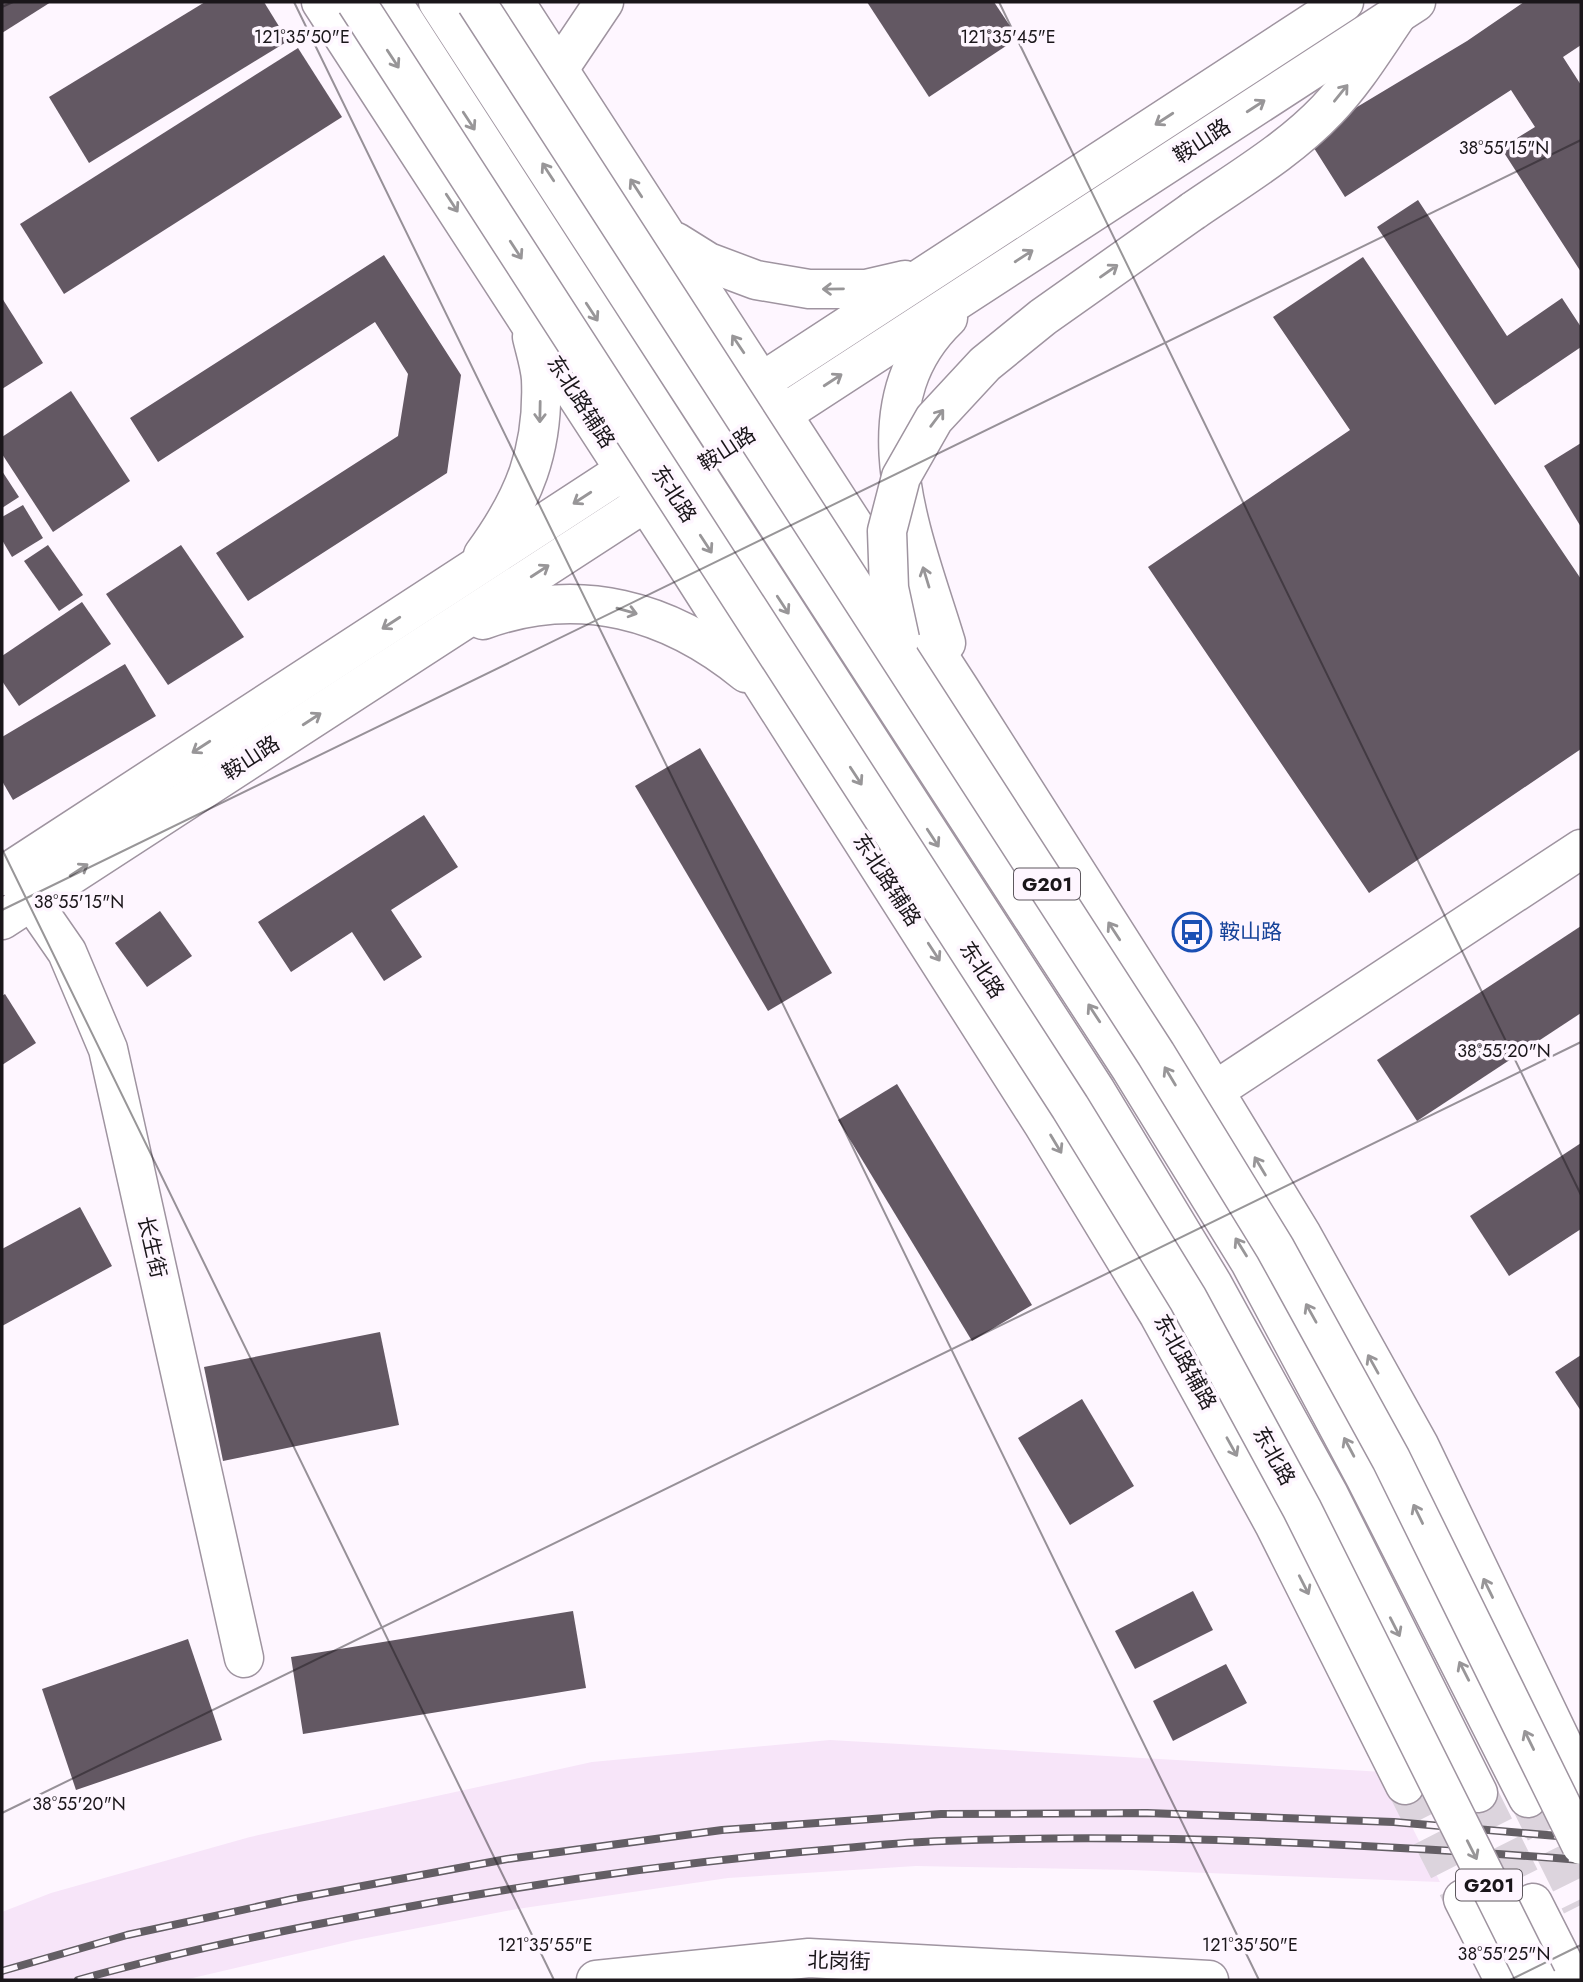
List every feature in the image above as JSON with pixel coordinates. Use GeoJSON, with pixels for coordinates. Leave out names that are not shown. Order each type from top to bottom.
{"type":"FeatureCollection","features":[{"type":"Feature","properties":{"kind":"main road","name":"东北路辅路"},"geometry":{"type":"LineString","coordinates":[[321,2],[646,502],[1051,1136],[1159,1315],[1274,1524],[1405,1785]]}},
{"type":"Feature","properties":{"kind":"main road","name":"东北路"},"geometry":{"type":"LineString","coordinates":[[356,2],[1070,1107],[1188,1299],[1302,1509],[1537,1980]]}},
{"type":"Feature","properties":{"kind":"main road","name":"东北路"},"geometry":{"type":"LineString","coordinates":[[391,2],[1096,1091],[1212,1283],[1329,1495],[1478,1793]]}},
{"type":"Feature","properties":{"kind":"main road"},"geometry":{"type":"LineString","coordinates":[[438,2],[1164,1123],[1250,1262],[1365,1477],[1528,1798]]}},
{"type":"Feature","properties":{"kind":"main road","name":"G201"},"geometry":{"type":"LineString","coordinates":[[476,2],[1156,1054],[1275,1248],[1391,1459],[1581,1845]]}},
{"type":"Feature","properties":{"kind":"main road"},"geometry":{"type":"LineString","coordinates":[[515,2],[960,689],[1214,1091],[1301,1235],[1419,1446],[1581,1782]]}},
{"type":"Feature","properties":{"kind":"main road"},"geometry":{"type":"LineString","coordinates":[[559,69],[604,2]]}},
{"type":"Feature","properties":{"kind":"main road","name":"鞍山路"},"geometry":{"type":"LineString","coordinates":[[9,885],[472,570],[1344,2]]}},
{"type":"Feature","properties":{"kind":"main road"},"geometry":{"type":"LineString","coordinates":[[921,690],[900,638],[888,588],[887,531],[901,477],[934,419],[985,364],[1043,317],[1287,145],[1327,110],[1407,8]]}},
{"type":"Feature","properties":{"kind":"main road","name":"鞍山路"},"geometry":{"type":"LineString","coordinates":[[9,885],[442,635],[1407,8]]}},
{"type":"Feature","properties":{"kind":"main road"},"geometry":{"type":"LineString","coordinates":[[541,232],[573,211]]}},
{"type":"Feature","properties":{"kind":"main road"},"geometry":{"type":"LineString","coordinates":[[668,237],[708,262],[756,281],[809,289],[866,289],[925,275]]}},
{"type":"Feature","properties":{"kind":"main road"},"geometry":{"type":"LineString","coordinates":[[611,271],[714,307]]}},
{"type":"Feature","properties":{"kind":"main road"},"geometry":{"type":"LineString","coordinates":[[960,689],[905,507],[896,452],[900,406],[915,359],[944,321],[991,278]]}},
{"type":"Feature","properties":{"kind":"main road"},"geometry":{"type":"LineString","coordinates":[[472,570],[506,525],[527,481],[540,425],[541,377],[528,321]]}},
{"type":"Feature","properties":{"kind":"main road"},"geometry":{"type":"LineString","coordinates":[[442,635],[504,612],[563,603],[619,608],[678,628],[723,654],[765,688],[873,746]]}},
{"type":"Feature","properties":{"kind":"main road"},"geometry":{"type":"LineString","coordinates":[[814,654],[847,634]]}},
{"type":"Feature","properties":{"kind":"main road"},"geometry":{"type":"LineString","coordinates":[[1164,1123],[1581,849]]}},
{"type":"Feature","properties":{"kind":"main road","name":"长生街"},"geometry":{"type":"LineString","coordinates":[[9,885],[67,952],[108,1049],[244,1658]]}},
{"type":"Feature","properties":{"kind":"main road"},"geometry":{"type":"LineString","coordinates":[[1445,1633],[1454,1517]]}},
{"type":"Feature","properties":{"kind":"main road"},"geometry":{"type":"LineString","coordinates":[[1274,1524],[1364,1566],[1351,1677]]}},
{"type":"Feature","properties":{"kind":"main road"},"geometry":{"type":"LineString","coordinates":[[1463,1899],[1504,1980]]}},
{"type":"Feature","properties":{"kind":"main road"},"geometry":{"type":"LineString","coordinates":[[1533,1903],[1572,1980]]}},
{"type":"Feature","properties":{"kind":"main road","name":"北岗街"},"geometry":{"type":"LineString","coordinates":[[596,1980],[809,1958],[1209,1980]]}},
{"type":"Feature","properties":{"kind":"shaded area"},"geometry":{"type":"Polygon","coordinates":[[[830,1740],[1384,1772],[1440,1882],[1131,1870],[916,1866],[728,1878],[517,1909],[356,1940],[184,1980],[2,1980],[2,1912],[51,1893],[250,1837],[592,1762],[830,1740]]]}},
{"type":"Feature","properties":{"kind":"building"},"geometry":{"type":"Polygon","coordinates":[[[2,2],[51,2],[2,33],[2,2]]]}},
{"type":"Feature","properties":{"kind":"building"},"geometry":{"type":"Polygon","coordinates":[[[205,2],[264,2],[288,41],[89,163],[49,97],[205,2]]]}},
{"type":"Feature","properties":{"kind":"building"},"geometry":{"type":"Polygon","coordinates":[[[867,2],[994,2],[1018,38],[929,97],[867,2]]]}},
{"type":"Feature","properties":{"kind":"building"},"geometry":{"type":"Polygon","coordinates":[[[1524,2],[1581,2],[1581,45],[1563,57],[1581,85],[1581,272],[1501,148],[1535,127],[1511,90],[1345,197],[1307,137],[1467,41],[1524,2]]]}},
{"type":"Feature","properties":{"kind":"building"},"geometry":{"type":"Polygon","coordinates":[[[298,48],[342,117],[64,294],[20,224],[298,48]]]}},
{"type":"Feature","properties":{"kind":"building"},"geometry":{"type":"Polygon","coordinates":[[[1418,200],[1507,336],[1562,298],[1581,327],[1581,347],[1495,405],[1377,227],[1418,200]]]}},
{"type":"Feature","properties":{"kind":"building"},"geometry":{"type":"Polygon","coordinates":[[[384,255],[461,375],[447,473],[248,601],[216,553],[398,436],[408,374],[375,322],[158,462],[130,418],[384,255]]]}},
{"type":"Feature","properties":{"kind":"building"},"geometry":{"type":"Polygon","coordinates":[[[1363,257],[1581,579],[1581,749],[1369,893],[1148,567],[1350,430],[1273,317],[1363,257]]]}},
{"type":"Feature","properties":{"kind":"building"},"geometry":{"type":"Polygon","coordinates":[[[2,298],[43,363],[2,389],[2,298]]]}},
{"type":"Feature","properties":{"kind":"building"},"geometry":{"type":"Polygon","coordinates":[[[71,391],[130,481],[53,532],[2,454],[2,437],[71,391]]]}},
{"type":"Feature","properties":{"kind":"building"},"geometry":{"type":"Polygon","coordinates":[[[1581,443],[1581,527],[1544,466],[1581,443]]]}},
{"type":"Feature","properties":{"kind":"building"},"geometry":{"type":"Polygon","coordinates":[[[2,471],[19,497],[2,508],[2,471]]]}},
{"type":"Feature","properties":{"kind":"building"},"geometry":{"type":"Polygon","coordinates":[[[23,505],[43,538],[12,557],[2,540],[2,517],[23,505]]]}},
{"type":"Feature","properties":{"kind":"building"},"geometry":{"type":"Polygon","coordinates":[[[48,545],[83,595],[59,611],[24,561],[48,545]]]}},
{"type":"Feature","properties":{"kind":"building"},"geometry":{"type":"Polygon","coordinates":[[[181,545],[244,637],[168,685],[106,594],[181,545]]]}},
{"type":"Feature","properties":{"kind":"building"},"geometry":{"type":"Polygon","coordinates":[[[82,602],[111,644],[19,706],[2,681],[2,656],[82,602]]]}},
{"type":"Feature","properties":{"kind":"building"},"geometry":{"type":"Polygon","coordinates":[[[125,664],[156,716],[13,800],[2,781],[2,737],[125,664]]]}},
{"type":"Feature","properties":{"kind":"building"},"geometry":{"type":"Polygon","coordinates":[[[700,748],[832,973],[768,1011],[635,786],[700,748]]]}},
{"type":"Feature","properties":{"kind":"building"},"geometry":{"type":"Polygon","coordinates":[[[424,815],[458,867],[391,910],[422,957],[384,981],[352,932],[291,972],[258,922],[424,815]]]}},
{"type":"Feature","properties":{"kind":"building"},"geometry":{"type":"Polygon","coordinates":[[[160,911],[192,956],[147,987],[115,943],[160,911]]]}},
{"type":"Feature","properties":{"kind":"building"},"geometry":{"type":"Polygon","coordinates":[[[1581,926],[1581,1013],[1417,1121],[1377,1060],[1581,926]]]}},
{"type":"Feature","properties":{"kind":"building"},"geometry":{"type":"Polygon","coordinates":[[[5,994],[36,1043],[2,1065],[2,996],[5,994]]]}},
{"type":"Feature","properties":{"kind":"building"},"geometry":{"type":"Polygon","coordinates":[[[897,1084],[1032,1305],[972,1341],[838,1120],[897,1084]]]}},
{"type":"Feature","properties":{"kind":"building"},"geometry":{"type":"Polygon","coordinates":[[[1581,1143],[1581,1229],[1509,1276],[1470,1216],[1581,1143]]]}},
{"type":"Feature","properties":{"kind":"building"},"geometry":{"type":"Polygon","coordinates":[[[80,1207],[112,1266],[2,1326],[2,1249],[80,1207]]]}},
{"type":"Feature","properties":{"kind":"building"},"geometry":{"type":"Polygon","coordinates":[[[380,1332],[399,1425],[223,1461],[204,1367],[380,1332]]]}},
{"type":"Feature","properties":{"kind":"building"},"geometry":{"type":"Polygon","coordinates":[[[1581,1355],[1581,1411],[1555,1372],[1581,1355]]]}},
{"type":"Feature","properties":{"kind":"building"},"geometry":{"type":"Polygon","coordinates":[[[1082,1399],[1134,1486],[1070,1525],[1018,1438],[1082,1399]]]}},
{"type":"Feature","properties":{"kind":"building"},"geometry":{"type":"Polygon","coordinates":[[[1193,1591],[1213,1630],[1135,1669],[1115,1631],[1193,1591]]]}},
{"type":"Feature","properties":{"kind":"building"},"geometry":{"type":"Polygon","coordinates":[[[573,1611],[586,1688],[303,1734],[291,1657],[573,1611]]]}},
{"type":"Feature","properties":{"kind":"building"},"geometry":{"type":"Polygon","coordinates":[[[188,1639],[222,1740],[76,1790],[42,1689],[188,1639]]]}},
{"type":"Feature","properties":{"kind":"building"},"geometry":{"type":"Polygon","coordinates":[[[1226,1664],[1247,1703],[1173,1741],[1153,1701],[1226,1664]]]}},
{"type":"Feature","properties":{"kind":"tunnel"},"geometry":{"type":"LineString","coordinates":[[1405,1785],[1463,1899]]}},
{"type":"Feature","properties":{"kind":"tunnel"},"geometry":{"type":"LineString","coordinates":[[1478,1793],[1533,1903]]}},
{"type":"Feature","properties":{"kind":"tunnel"},"geometry":{"type":"LineString","coordinates":[[1528,1798],[1581,1905]]}},
{"type":"Feature","properties":{"kind":"railway"},"geometry":{"type":"LineString","coordinates":[[2,1971],[127,1935],[293,1899],[507,1859],[722,1830],[941,1814],[1147,1813],[1394,1822],[1581,1838]]}},
{"type":"Feature","properties":{"kind":"railway"},"geometry":{"type":"LineString","coordinates":[[78,1980],[255,1937],[485,1893],[685,1864],[888,1844],[1022,1839],[1182,1839],[1422,1849],[1581,1860]]}},
{"type":"Feature","properties":{"kind":"place","name":"鞍山路"},"geometry":{"type":"Point","coordinates":[1192,932]}}]}
